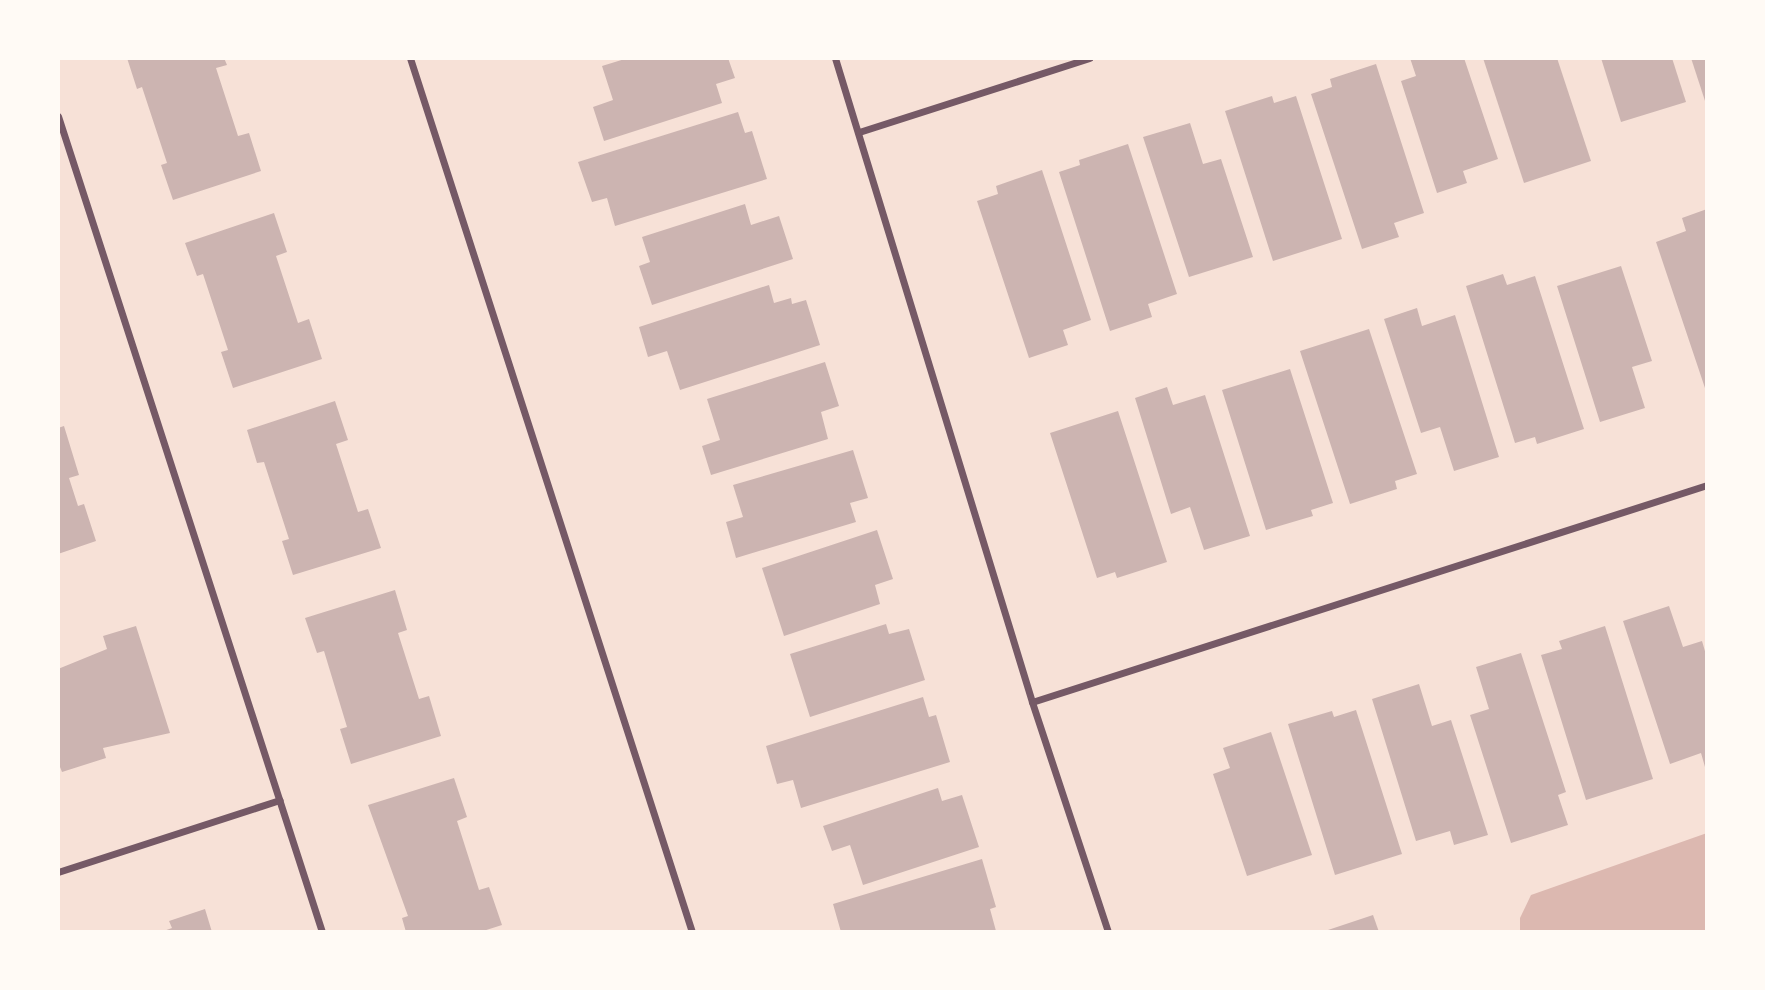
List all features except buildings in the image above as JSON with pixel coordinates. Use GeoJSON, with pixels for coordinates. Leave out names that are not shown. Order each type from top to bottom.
{"type":"FeatureCollection","features":[{"type":"Feature","properties":{"kind":"street"},"geometry":{"type":"LineString","coordinates":[[410,58],[692,932]]}},
{"type":"Feature","properties":{"kind":"street"},"geometry":{"type":"LineString","coordinates":[[835,58],[1032,702],[1108,932]]}},
{"type":"Feature","properties":{"kind":"street"},"geometry":{"type":"LineString","coordinates":[[859,132],[1089,58]]}},
{"type":"Feature","properties":{"kind":"street"},"geometry":{"type":"LineString","coordinates":[[58,116],[322,932]]}},
{"type":"Feature","properties":{"kind":"street"},"geometry":{"type":"LineString","coordinates":[[1032,702],[1707,485]]}},
{"type":"Feature","properties":{"kind":"street"},"geometry":{"type":"LineString","coordinates":[[58,872],[279,800]]}},
{"type":"Feature","properties":{"kind":"shaded area"},"geometry":{"type":"Polygon","coordinates":[[[1707,833],[1707,932],[1520,932],[1520,918],[1531,895],[1707,833]]]}}]}
